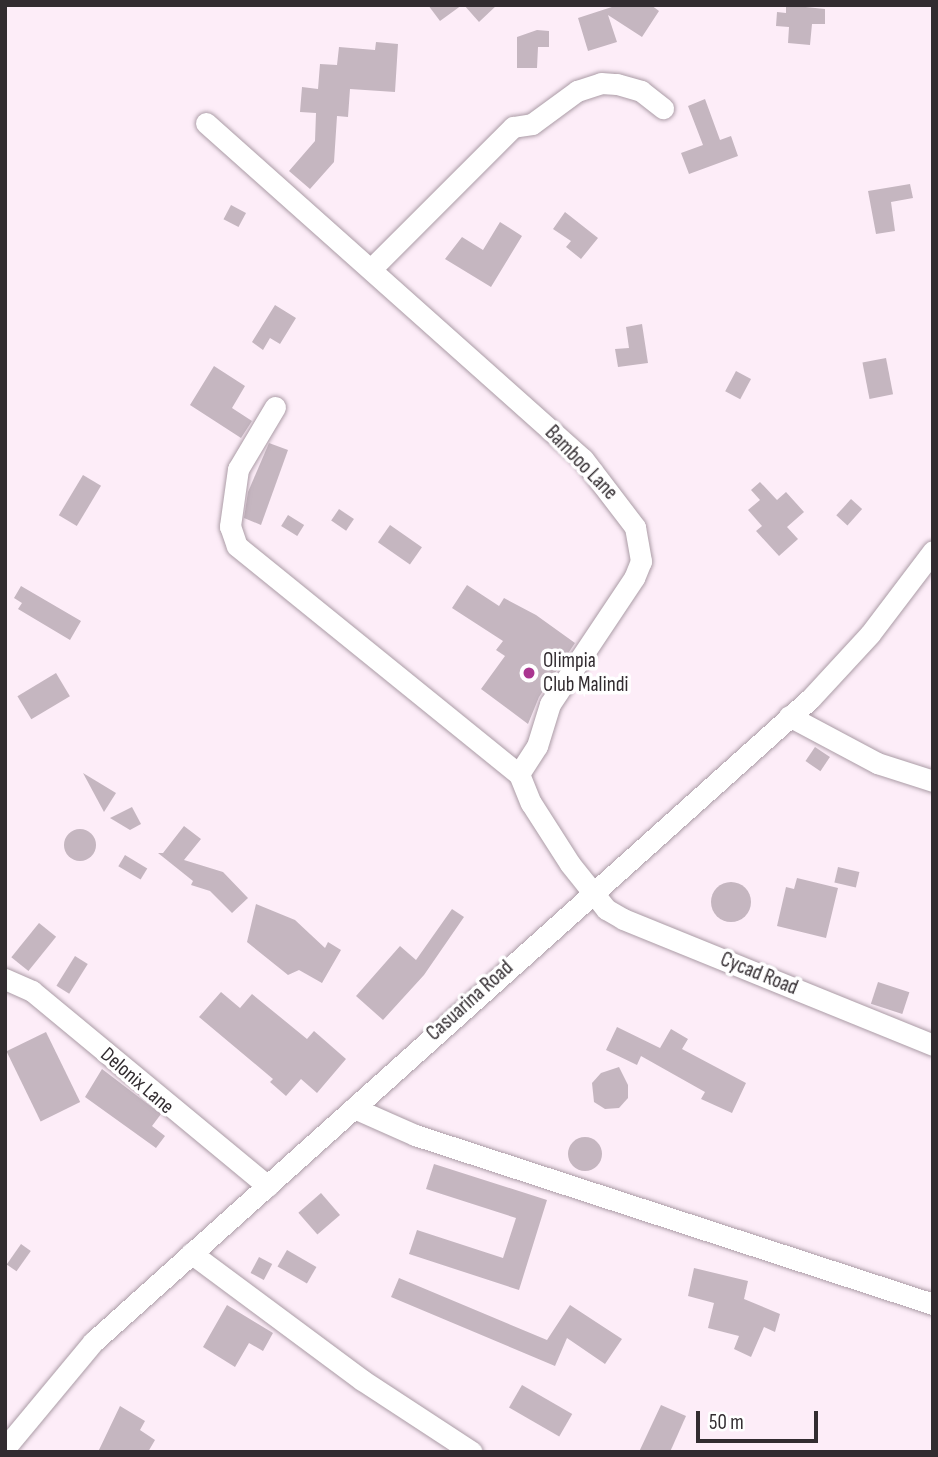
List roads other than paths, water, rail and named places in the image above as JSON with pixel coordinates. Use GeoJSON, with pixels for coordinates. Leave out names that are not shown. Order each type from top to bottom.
{"type":"FeatureCollection","features":[{"type":"Feature","properties":{"kind":"street"},"geometry":{"type":"LineString","coordinates":[[371,269],[513,127],[532,124],[577,91],[601,83],[617,85],[642,91],[663,108]]}},
{"type":"Feature","properties":{"kind":"street","name":"Bamboo Lane"},"geometry":{"type":"LineString","coordinates":[[206,123],[583,459],[635,527],[641,561],[634,578],[550,704],[537,746],[519,774]]}},
{"type":"Feature","properties":{"kind":"street"},"geometry":{"type":"LineString","coordinates":[[275,407],[238,469],[230,526],[237,546],[387,663],[519,774],[544,826],[592,892]]}},
{"type":"Feature","properties":{"kind":"street","name":"Casuarina Road"},"geometry":{"type":"LineString","coordinates":[[5,1448],[93,1342],[843,666],[933,551]]}},
{"type":"Feature","properties":{"kind":"street"},"geometry":{"type":"LineString","coordinates":[[789,716],[877,763],[933,782]]}},
{"type":"Feature","properties":{"kind":"street","name":"Cycad Road"},"geometry":{"type":"LineString","coordinates":[[592,892],[607,909],[653,934],[933,1045]]}},
{"type":"Feature","properties":{"kind":"street","name":"Delonix Lane"},"geometry":{"type":"LineString","coordinates":[[5,979],[32,991],[268,1186]]}},
{"type":"Feature","properties":{"kind":"street"},"geometry":{"type":"LineString","coordinates":[[354,1108],[415,1135],[933,1304]]}},
{"type":"Feature","properties":{"kind":"street"},"geometry":{"type":"LineString","coordinates":[[191,1253],[352,1373],[472,1452]]}},
{"type":"Feature","properties":{"kind":"place","name":"Olimpia Club Malindi"},"geometry":{"type":"Point","coordinates":[529,673]}}]}
